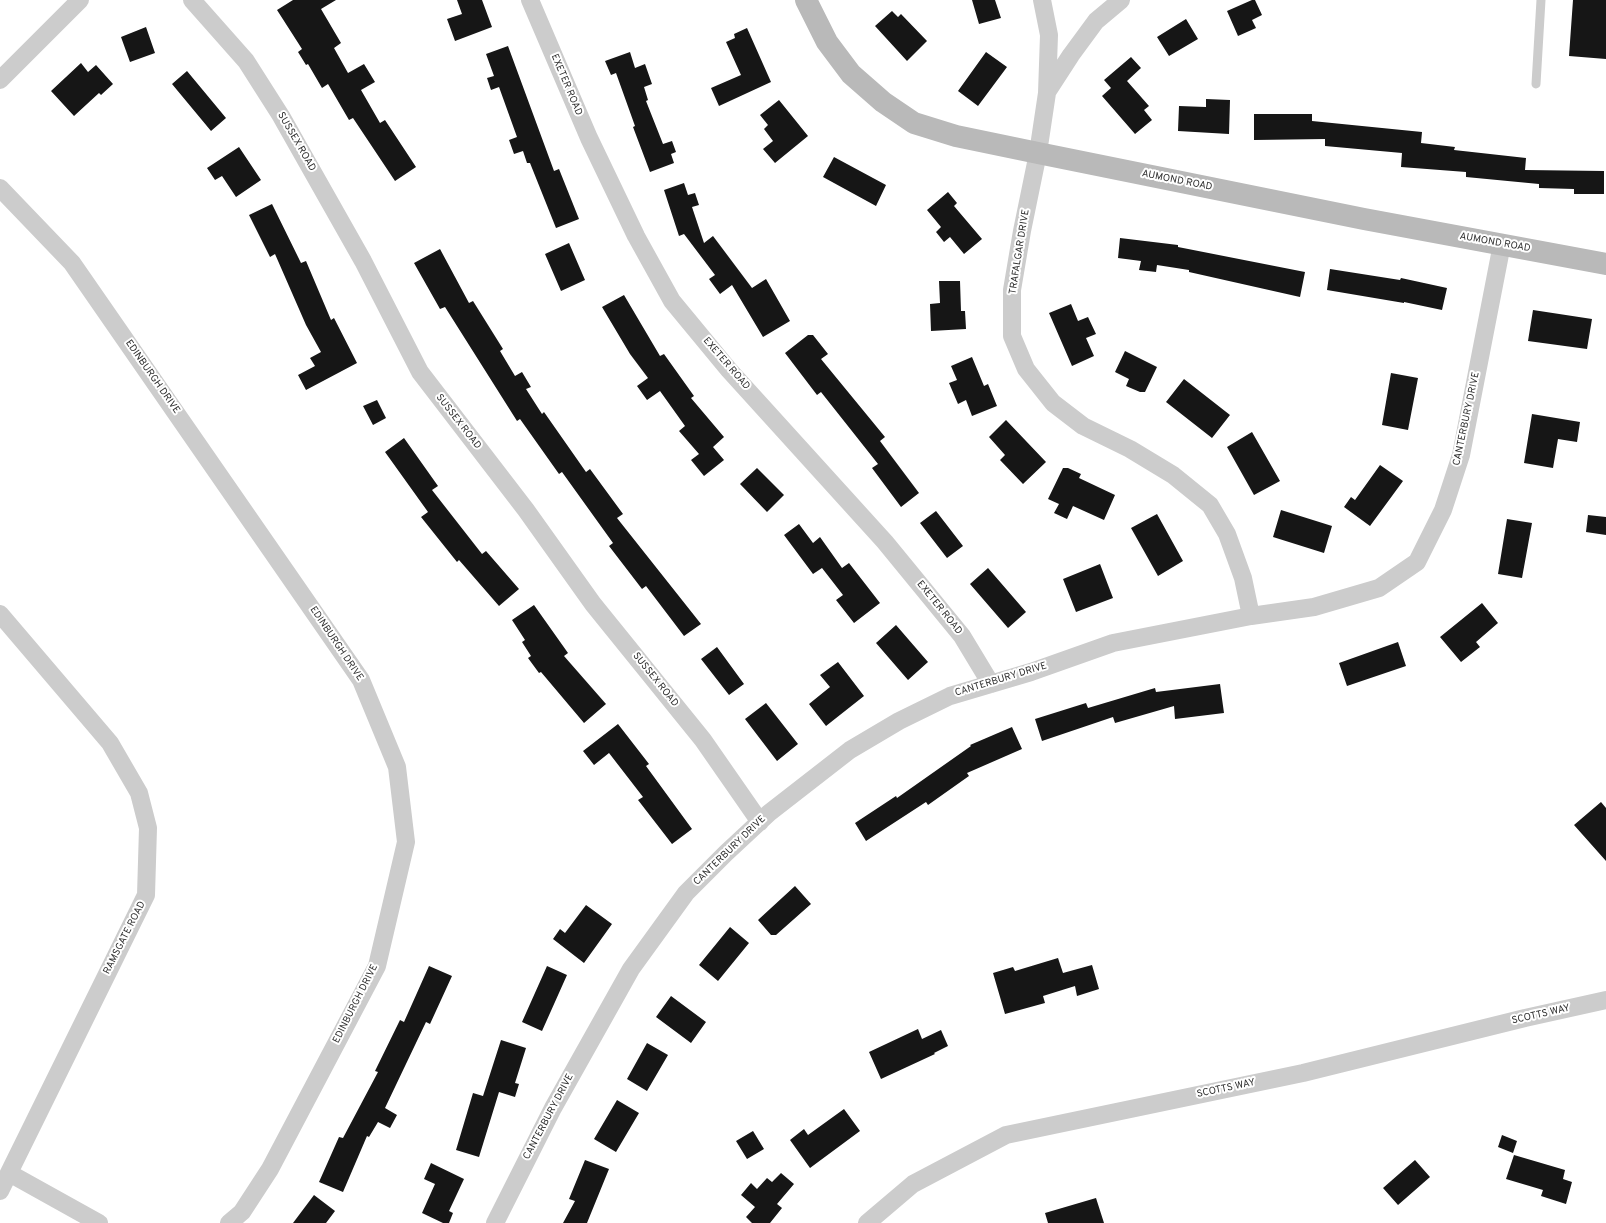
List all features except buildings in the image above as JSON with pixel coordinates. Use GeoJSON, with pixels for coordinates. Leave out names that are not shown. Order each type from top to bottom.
{"type":"FeatureCollection","features":[{"type":"Feature","properties":{"kind":"street"},"geometry":{"type":"LineString","coordinates":[[0,80],[80,0]]}},
{"type":"Feature","properties":{"kind":"street","name":"SUSSEX ROAD"},"geometry":{"type":"LineString","coordinates":[[192,0],[246,61],[281,116],[363,261],[420,372],[526,510],[593,604],[703,740],[760,822]]}},
{"type":"Feature","properties":{"kind":"street","name":"EXETER ROAD"},"geometry":{"type":"LineString","coordinates":[[530,0],[588,138],[636,236],[672,301],[729,370],[886,542],[962,636],[991,684]]}},
{"type":"Feature","properties":{"kind":"street","name":"AUMOND ROAD"},"geometry":{"type":"LineString","coordinates":[[806,0],[827,42],[851,74],[889,106],[914,123],[956,136],[1038,153],[1364,219],[1606,264]]}},
{"type":"Feature","properties":{"kind":"street","name":"TRAFALGAR DRIVE"},"geometry":{"type":"LineString","coordinates":[[1042,0],[1049,35],[1047,93],[1038,153],[1012,290],[1012,336],[1026,369],[1053,403],[1083,426],[1130,449],[1173,475],[1210,505],[1226,534],[1243,578],[1251,616]]}},
{"type":"Feature","properties":{"kind":"street"},"geometry":{"type":"LineString","coordinates":[[1047,93],[1071,55],[1096,21],[1121,0]]}},
{"type":"Feature","properties":{"kind":"street","name":"EDINBURGH DRIVE"},"geometry":{"type":"LineString","coordinates":[[0,188],[72,263],[361,680],[397,767],[406,842],[377,966],[270,1169],[242,1212],[229,1223]]}},
{"type":"Feature","properties":{"kind":"street","name":"CANTERBURY DRIVE"},"geometry":{"type":"LineString","coordinates":[[495,1223],[553,1108],[631,969],[686,893],[760,822],[856,746],[900,721],[950,696],[991,684],[1113,643],[1251,616],[1314,607],[1379,588],[1417,562],[1443,510],[1461,455],[1502,244]]}},
{"type":"Feature","properties":{"kind":"street","name":"RAMSGATE ROAD"},"geometry":{"type":"LineString","coordinates":[[0,614],[110,743],[140,792],[148,828],[146,895],[0,1191]]}},
{"type":"Feature","properties":{"kind":"street","name":"SCOTTS WAY"},"geometry":{"type":"LineString","coordinates":[[867,1223],[912,1184],[1006,1135],[1303,1073],[1517,1020],[1606,1000]]}},
{"type":"Feature","properties":{"kind":"street"},"geometry":{"type":"LineString","coordinates":[[9,1173],[99,1223]]}},
{"type":"Feature","properties":{"kind":"lane"},"geometry":{"type":"LineString","coordinates":[[1536,84],[1541,0]]}}]}
